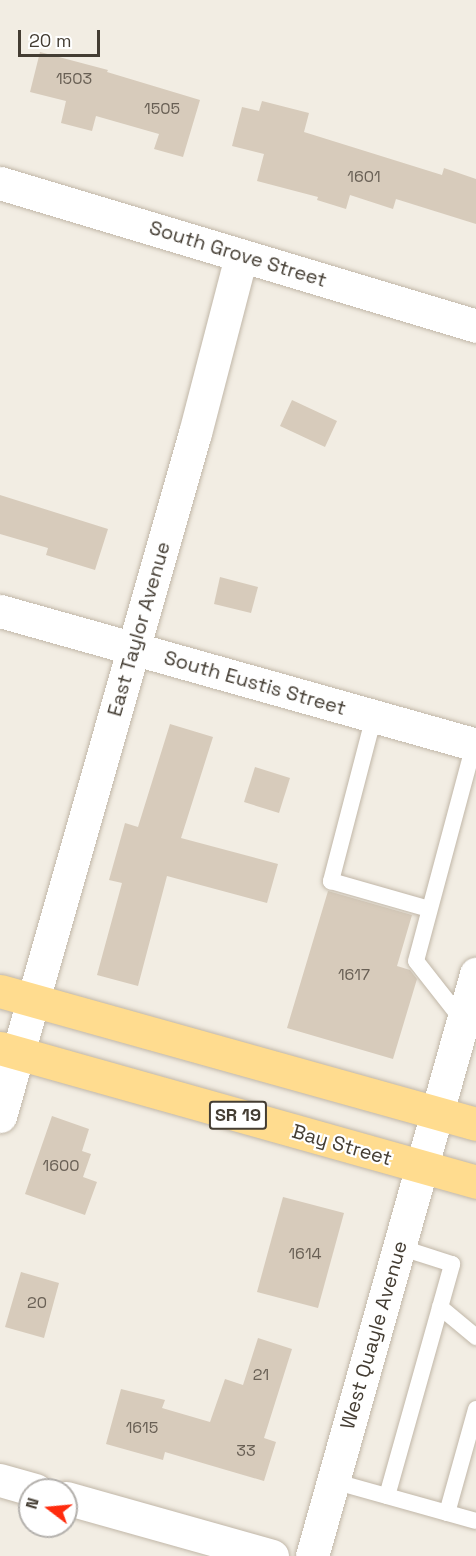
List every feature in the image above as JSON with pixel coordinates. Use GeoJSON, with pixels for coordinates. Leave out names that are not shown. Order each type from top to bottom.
{"type":"FeatureCollection","features":[{"type":"Feature","properties":{"kind":"main road"},"geometry":{"type":"LineString","coordinates":[[0,991],[476,1124]]}},
{"type":"Feature","properties":{"kind":"main road","name":"Bay Street"},"geometry":{"type":"LineString","coordinates":[[9,1051],[476,1182]]}},
{"type":"Feature","properties":{"kind":"street","name":"South Grove Street"},"geometry":{"type":"LineString","coordinates":[[0,183],[476,326]]}},
{"type":"Feature","properties":{"kind":"street","name":"East Taylor Avenue"},"geometry":{"type":"LineString","coordinates":[[0,1116],[9,1051],[33,1000],[134,649],[241,256]]}},
{"type":"Feature","properties":{"kind":"street","name":"South Eustis Street"},"geometry":{"type":"LineString","coordinates":[[0,611],[475,744]]}},
{"type":"Feature","properties":{"kind":"street","name":"West Quayle Avenue"},"geometry":{"type":"LineString","coordinates":[[312,1556],[476,974]]}},
{"type":"Feature","properties":{"kind":"street"},"geometry":{"type":"LineString","coordinates":[[0,1480],[18,1485]]}},
{"type":"Feature","properties":{"kind":"street"},"geometry":{"type":"LineString","coordinates":[[78,1501],[272,1556]]}},
{"type":"Feature","properties":{"kind":"lane"},"geometry":{"type":"LineString","coordinates":[[374,716],[331,881],[429,909]]}},
{"type":"Feature","properties":{"kind":"lane"},"geometry":{"type":"LineString","coordinates":[[463,1021],[416,961],[475,744]]}},
{"type":"Feature","properties":{"kind":"lane"},"geometry":{"type":"LineString","coordinates":[[387,1496],[452,1263],[399,1248]]}},
{"type":"Feature","properties":{"kind":"lane"},"geometry":{"type":"LineString","coordinates":[[440,1307],[476,1337]]}},
{"type":"Feature","properties":{"kind":"lane"},"geometry":{"type":"LineString","coordinates":[[447,1513],[476,1409]]}},
{"type":"Feature","properties":{"kind":"lane"},"geometry":{"type":"LineString","coordinates":[[333,1481],[476,1521]]}},
{"type":"Feature","properties":{"kind":"building"},"geometry":{"type":"Polygon","coordinates":[[[40,52],[108,70],[107,72],[200,100],[183,157],[154,149],[159,134],[96,116],[92,131],[61,123],[66,101],[30,92],[40,52]]]}},
{"type":"Feature","properties":{"kind":"building"},"geometry":{"type":"Polygon","coordinates":[[[262,101],[309,113],[304,132],[442,175],[444,168],[476,179],[476,224],[396,199],[393,209],[350,195],[346,209],[317,200],[318,197],[257,181],[264,154],[232,146],[242,107],[259,111],[262,101]]]}},
{"type":"Feature","properties":{"kind":"building"},"geometry":{"type":"Polygon","coordinates":[[[292,400],[337,421],[325,447],[280,426],[292,400]]]}},
{"type":"Feature","properties":{"kind":"building"},"geometry":{"type":"Polygon","coordinates":[[[0,495],[108,529],[95,570],[46,555],[48,548],[0,534],[0,495]]]}},
{"type":"Feature","properties":{"kind":"building"},"geometry":{"type":"Polygon","coordinates":[[[220,577],[258,587],[251,613],[214,604],[220,577]]]}},
{"type":"Feature","properties":{"kind":"building"},"geometry":{"type":"Polygon","coordinates":[[[170,724],[213,737],[181,838],[278,864],[267,903],[167,876],[138,986],[97,975],[122,883],[109,880],[125,823],[138,827],[170,724]]]}},
{"type":"Feature","properties":{"kind":"building"},"geometry":{"type":"Polygon","coordinates":[[[255,767],[290,778],[279,813],[244,802],[255,767]]]}},
{"type":"Feature","properties":{"kind":"building"},"geometry":{"type":"Polygon","coordinates":[[[328,891],[412,915],[397,966],[410,970],[417,979],[393,1059],[287,1028],[328,891]]]}},
{"type":"Feature","properties":{"kind":"building"},"geometry":{"type":"Polygon","coordinates":[[[52,1116],[89,1129],[82,1151],[91,1154],[83,1177],[97,1182],[85,1215],[25,1194],[52,1116]]]}},
{"type":"Feature","properties":{"kind":"building"},"geometry":{"type":"Polygon","coordinates":[[[283,1197],[344,1213],[318,1308],[257,1292],[283,1197]]]}},
{"type":"Feature","properties":{"kind":"building"},"geometry":{"type":"Polygon","coordinates":[[[21,1272],[59,1283],[44,1338],[5,1327],[21,1272]]]}},
{"type":"Feature","properties":{"kind":"building"},"geometry":{"type":"Polygon","coordinates":[[[258,1338],[292,1349],[264,1438],[276,1442],[264,1481],[165,1452],[163,1460],[106,1444],[121,1389],[165,1400],[162,1408],[210,1422],[225,1379],[243,1385],[258,1338]]]}}]}
